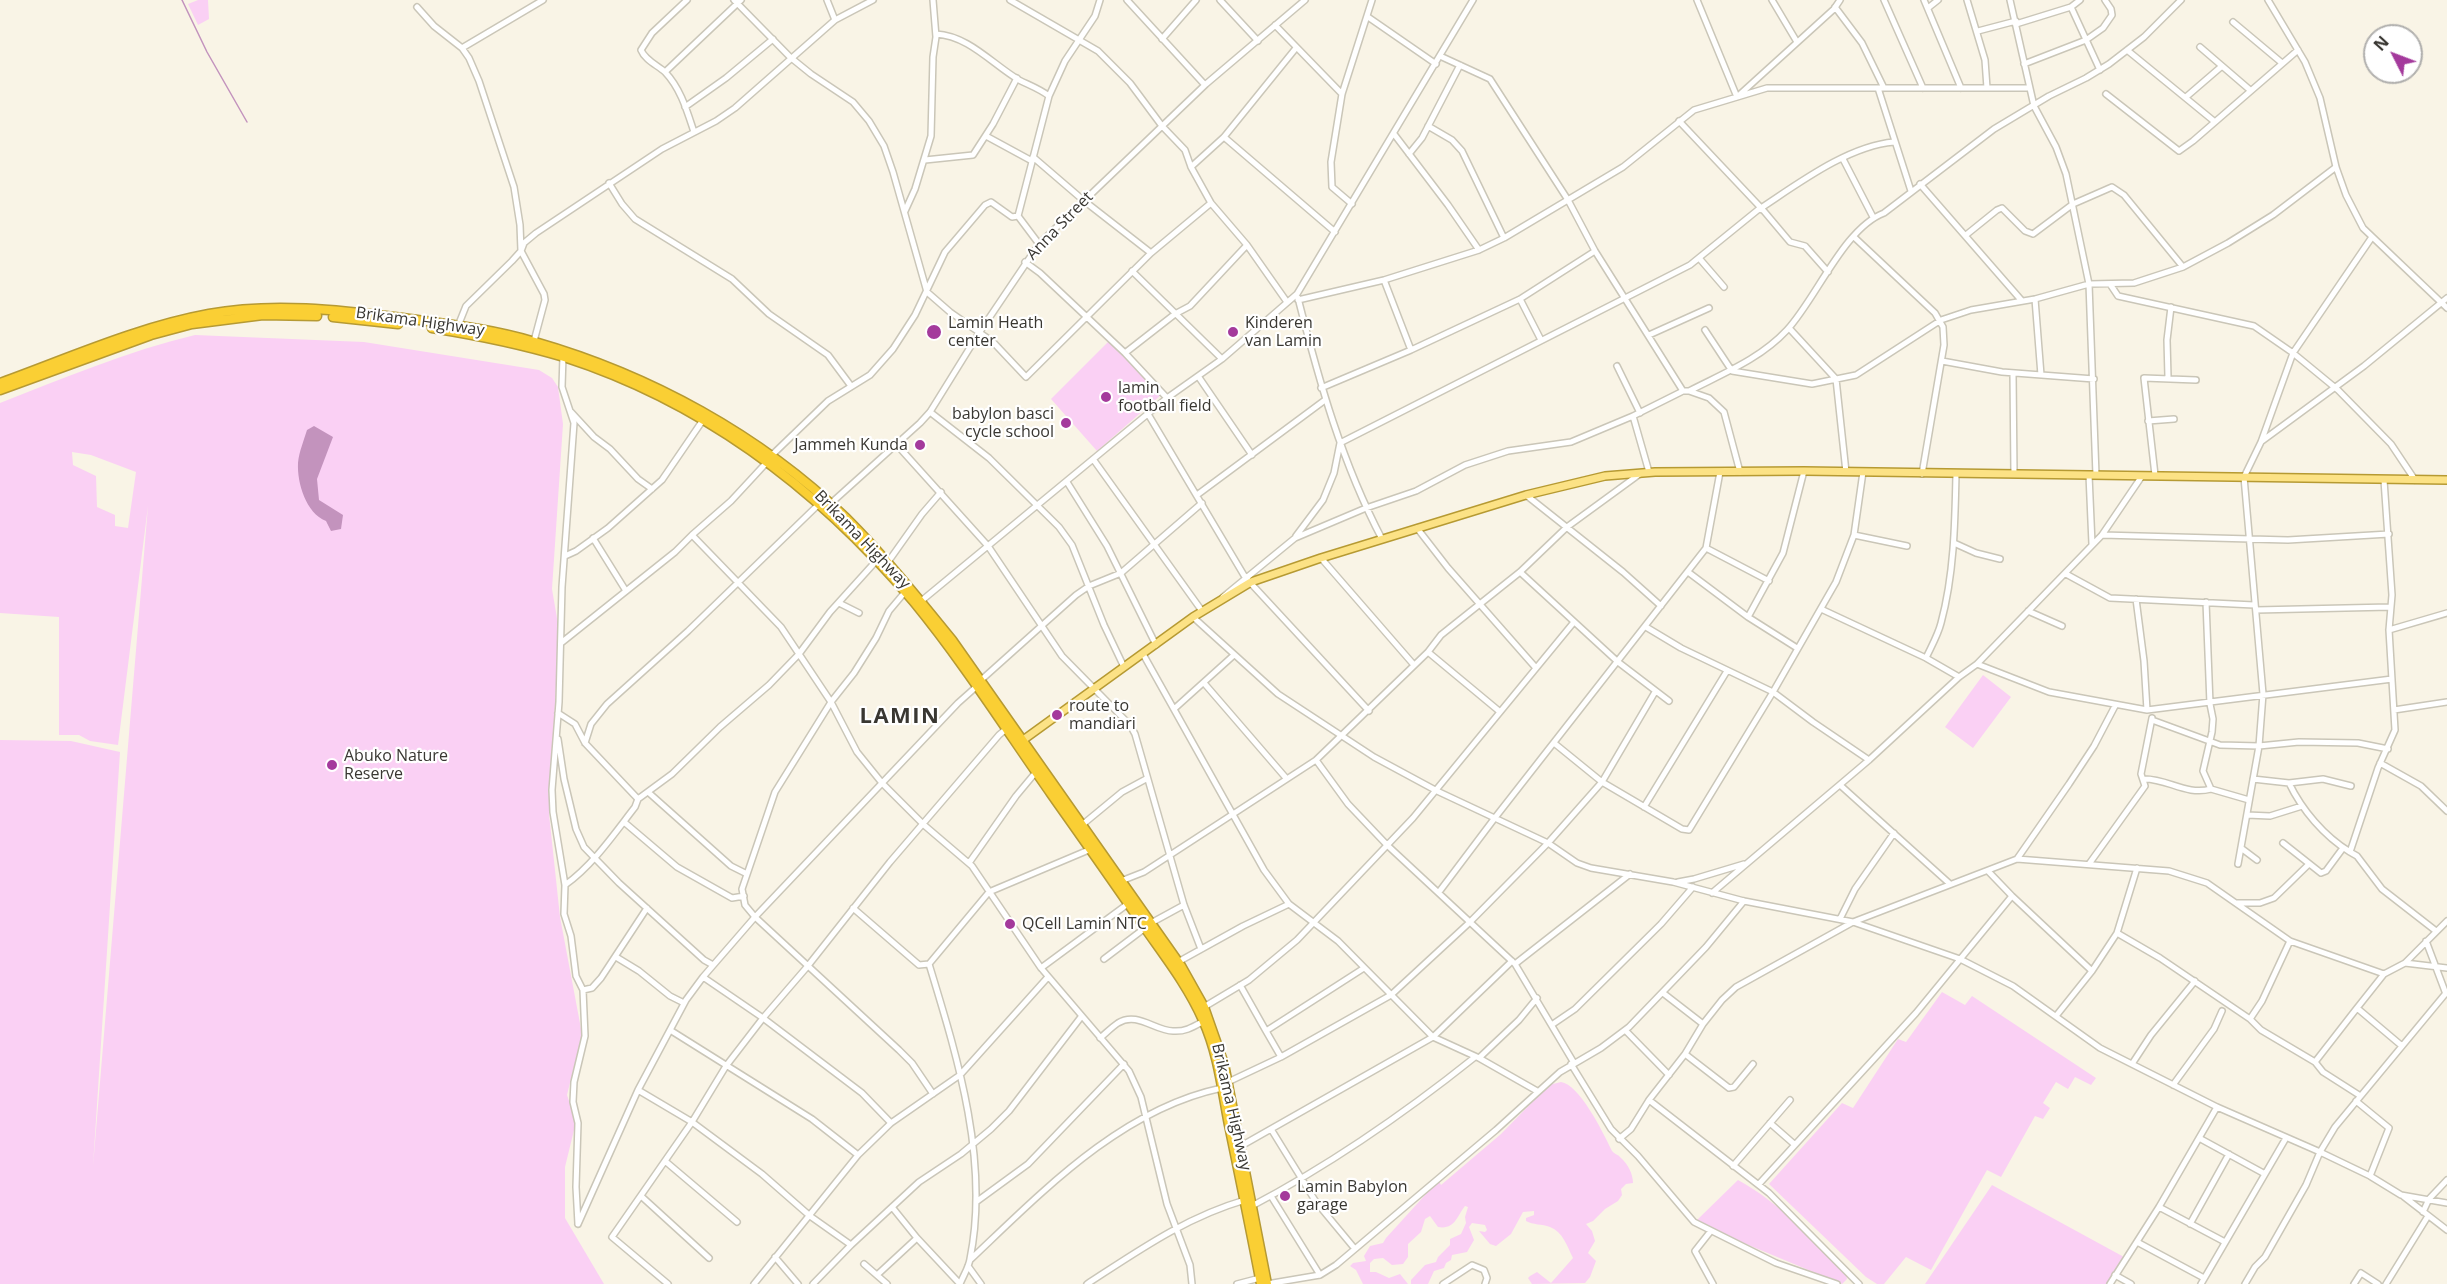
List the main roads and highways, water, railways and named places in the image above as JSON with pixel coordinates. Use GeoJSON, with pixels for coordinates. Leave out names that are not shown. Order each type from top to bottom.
{"type":"FeatureCollection","features":[{"type":"Feature","properties":{"kind":"highway","name":"Brikama Highway"},"geometry":{"type":"LineString","coordinates":[[0,383],[210,314],[276,308],[361,313],[458,326],[534,341],[649,391],[770,459]]}},
{"type":"Feature","properties":{"kind":"highway","name":"Brikama Highway"},"geometry":{"type":"LineString","coordinates":[[0,390],[150,332],[237,316],[314,316],[359,319],[474,335],[564,354],[624,374],[678,399],[770,459],[888,562],[919,603],[952,640],[1006,729],[1019,743],[1036,772],[1129,903],[1178,962],[1204,1007],[1220,1051],[1264,1282]]}},
{"type":"Feature","properties":{"kind":"highway","name":"Brikama Highway"},"geometry":{"type":"LineString","coordinates":[[825,505],[905,592],[919,603]]}},
{"type":"Feature","properties":{"kind":"highway","name":"Brikama Highway"},"geometry":{"type":"LineString","coordinates":[[978,684],[1121,881],[1204,1021],[1225,1085],[1241,1146],[1248,1205]]}},
{"type":"Feature","properties":{"kind":"main road"},"geometry":{"type":"LineString","coordinates":[[1019,743],[1248,580],[1526,495],[1586,480],[1645,472],[1803,471],[2447,480]]}},
{"type":"Feature","properties":{"kind":"waterway"},"geometry":{"type":"LineString","coordinates":[[182,0],[207,52],[247,122]]}},
{"type":"Feature","properties":{"kind":"place","name":"Lamin Heath center"},"geometry":{"type":"Point","coordinates":[934,332]}},
{"type":"Feature","properties":{"kind":"place","name":"Kinderen van Lamin"},"geometry":{"type":"Point","coordinates":[1233,332]}},
{"type":"Feature","properties":{"kind":"place","name":"lamin football field"},"geometry":{"type":"Point","coordinates":[1106,397]}},
{"type":"Feature","properties":{"kind":"place","name":"babylon basci cycle school"},"geometry":{"type":"Point","coordinates":[1066,423]}},
{"type":"Feature","properties":{"kind":"place","name":"Jammeh Kunda"},"geometry":{"type":"Point","coordinates":[920,445]}},
{"type":"Feature","properties":{"kind":"place","name":"route to mandiari"},"geometry":{"type":"Point","coordinates":[1057,715]}},
{"type":"Feature","properties":{"kind":"place","name":"Abuko Nature Reserve"},"geometry":{"type":"Point","coordinates":[332,765]}},
{"type":"Feature","properties":{"kind":"place","name":"QCell Lamin NTC"},"geometry":{"type":"Point","coordinates":[1010,924]}},
{"type":"Feature","properties":{"kind":"place","name":"Lamin Babylon garage"},"geometry":{"type":"Point","coordinates":[1285,1196]}},
{"type":"Feature","properties":{"kind":"district","name":"LAMIN"},"geometry":{"type":"Point","coordinates":[900,717]}}]}
